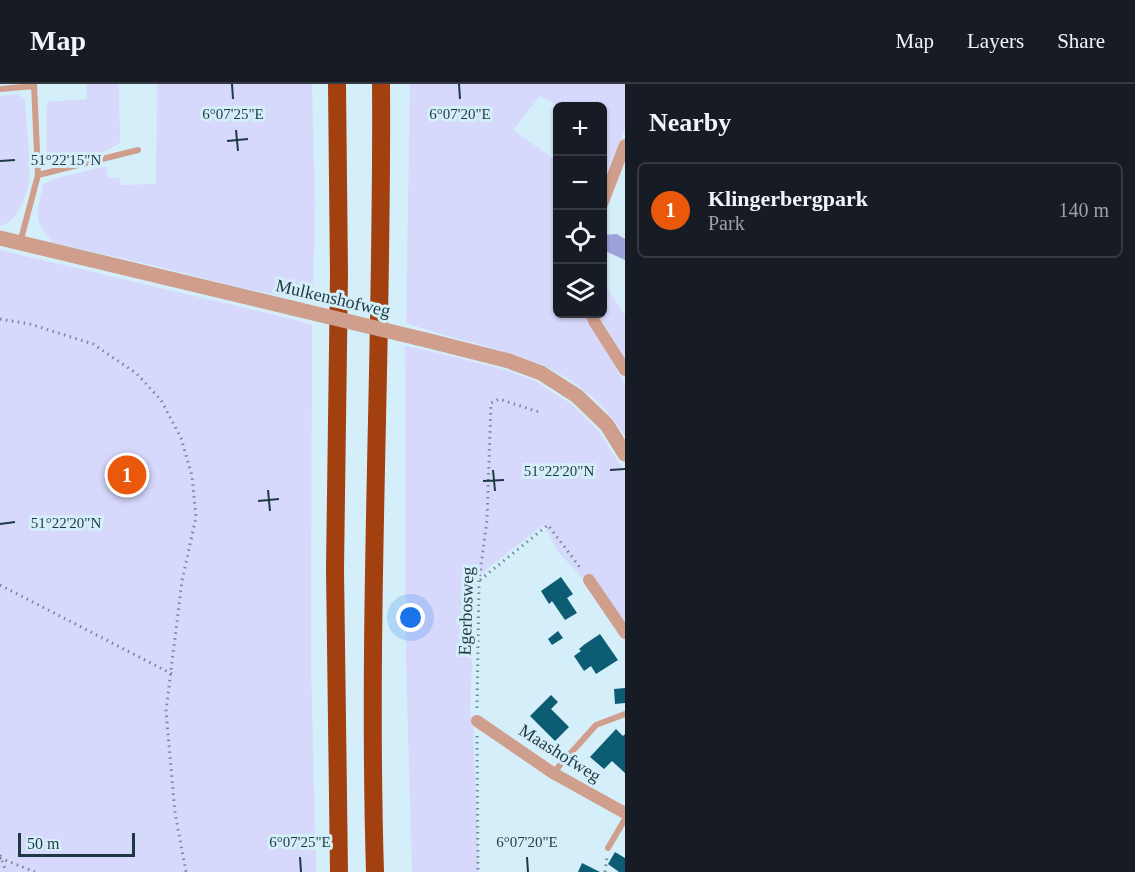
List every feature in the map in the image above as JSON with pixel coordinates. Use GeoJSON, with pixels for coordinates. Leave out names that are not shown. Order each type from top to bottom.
{"type":"FeatureCollection","features":[{"type":"Feature","properties":{"kind":"highway"},"geometry":{"type":"LineString","coordinates":[[337,84],[339,274],[335,569],[339,872]]}},
{"type":"Feature","properties":{"kind":"highway"},"geometry":{"type":"LineString","coordinates":[[376,870],[374,700],[382,202],[381,84]]}},
{"type":"Feature","properties":{"kind":"street"},"geometry":{"type":"LineString","coordinates":[[607,193],[625,145]]}},
{"type":"Feature","properties":{"kind":"street","name":"Mulkenshofweg"},"geometry":{"type":"LineString","coordinates":[[0,238],[509,361],[541,374],[577,396],[607,425],[625,454]]}},
{"type":"Feature","properties":{"kind":"street"},"geometry":{"type":"LineString","coordinates":[[593,318],[625,370]]}},
{"type":"Feature","properties":{"kind":"street"},"geometry":{"type":"LineString","coordinates":[[589,580],[625,633]]}},
{"type":"Feature","properties":{"kind":"street","name":"Maashofweg"},"geometry":{"type":"LineString","coordinates":[[477,721],[553,773],[625,813]]}},
{"type":"Feature","properties":{"kind":"lane"},"geometry":{"type":"LineString","coordinates":[[0,89],[34,85],[38,175],[20,243]]}},
{"type":"Feature","properties":{"kind":"lane"},"geometry":{"type":"LineString","coordinates":[[38,175],[138,150]]}},
{"type":"Feature","properties":{"kind":"lane"},"geometry":{"type":"LineString","coordinates":[[553,773],[596,725],[625,714]]}},
{"type":"Feature","properties":{"kind":"lane"},"geometry":{"type":"LineString","coordinates":[[608,848],[625,819]]}},
{"type":"Feature","properties":{"kind":"path"},"geometry":{"type":"LineString","coordinates":[[0,319],[30,324],[93,344],[136,373],[161,400],[181,438],[192,476],[196,518],[182,581],[166,711],[175,813],[186,872]]}},
{"type":"Feature","properties":{"kind":"path","name":"Egerbosweg"},"geometry":{"type":"LineString","coordinates":[[478,872],[479,581],[487,520],[490,404],[499,399],[539,412]]}},
{"type":"Feature","properties":{"kind":"path"},"geometry":{"type":"LineString","coordinates":[[479,581],[548,525],[589,580]]}},
{"type":"Feature","properties":{"kind":"path"},"geometry":{"type":"LineString","coordinates":[[0,585],[172,674]]}},
{"type":"Feature","properties":{"kind":"path"},"geometry":{"type":"LineString","coordinates":[[605,872],[608,848]]}},
{"type":"Feature","properties":{"kind":"path"},"geometry":{"type":"LineString","coordinates":[[0,857],[6,872]]}},
{"type":"Feature","properties":{"kind":"path"},"geometry":{"type":"LineString","coordinates":[[0,857],[35,872]]}},
{"type":"Feature","properties":{"kind":"shaded area"},"geometry":{"type":"Polygon","coordinates":[[[86,84],[119,84],[120,142],[114,147],[85,158],[64,162],[46,162],[47,102],[87,99],[86,84]]]}},
{"type":"Feature","properties":{"kind":"shaded area"},"geometry":{"type":"Polygon","coordinates":[[[157,84],[312,84],[315,201],[313,302],[247,289],[54,243],[47,236],[38,216],[43,184],[57,178],[106,166],[108,178],[120,178],[121,185],[156,184],[157,84]]]}},
{"type":"Feature","properties":{"kind":"shaded area"},"geometry":{"type":"Polygon","coordinates":[[[410,84],[625,84],[625,128],[607,173],[607,102],[553,103],[540,96],[513,130],[553,158],[553,318],[587,318],[625,384],[625,436],[603,408],[580,387],[554,371],[527,359],[406,323],[410,84]]]}},
{"type":"Feature","properties":{"kind":"shaded area"},"geometry":{"type":"Polygon","coordinates":[[[17,94],[25,99],[29,180],[20,208],[11,220],[0,226],[0,96],[17,94]]]}},
{"type":"Feature","properties":{"kind":"shaded area"},"geometry":{"type":"Polygon","coordinates":[[[617,234],[625,239],[625,260],[607,252],[607,235],[617,234]]]}},
{"type":"Feature","properties":{"kind":"shaded area"},"geometry":{"type":"Polygon","coordinates":[[[0,250],[312,325],[311,661],[316,872],[0,872],[0,250]]]}},
{"type":"Feature","properties":{"kind":"shaded area"},"geometry":{"type":"Polygon","coordinates":[[[607,286],[625,316],[625,359],[600,318],[607,318],[607,286]]]}},
{"type":"Feature","properties":{"kind":"shaded area"},"geometry":{"type":"Polygon","coordinates":[[[405,346],[506,370],[537,382],[571,404],[599,431],[625,473],[625,623],[558,552],[544,524],[476,578],[470,712],[473,726],[479,872],[412,872],[406,667],[405,346]]]}},
{"type":"Feature","properties":{"kind":"building"},"geometry":{"type":"Polygon","coordinates":[[[561,577],[573,594],[567,598],[577,613],[565,620],[552,601],[549,604],[541,591],[561,577]]]}},
{"type":"Feature","properties":{"kind":"building"},"geometry":{"type":"Polygon","coordinates":[[[558,631],[563,638],[552,645],[548,639],[558,631]]]}},
{"type":"Feature","properties":{"kind":"building"},"geometry":{"type":"Polygon","coordinates":[[[600,634],[618,660],[596,674],[591,666],[584,671],[574,656],[581,651],[579,649],[600,634]]]}},
{"type":"Feature","properties":{"kind":"building"},"geometry":{"type":"Polygon","coordinates":[[[625,688],[625,703],[615,704],[614,689],[625,688]]]}},
{"type":"Feature","properties":{"kind":"building"},"geometry":{"type":"Polygon","coordinates":[[[551,695],[558,702],[551,709],[569,727],[555,741],[530,716],[551,695]]]}},
{"type":"Feature","properties":{"kind":"building"},"geometry":{"type":"Polygon","coordinates":[[[616,729],[623,736],[625,734],[625,773],[612,761],[604,769],[590,757],[616,729]]]}},
{"type":"Feature","properties":{"kind":"building"},"geometry":{"type":"Polygon","coordinates":[[[615,852],[625,858],[625,872],[619,872],[608,864],[615,852]]]}},
{"type":"Feature","properties":{"kind":"building"},"geometry":{"type":"Polygon","coordinates":[[[582,863],[600,872],[578,872],[582,863]]]}},
{"type":"Feature","properties":{"kind":"place","name":"Klingerbergpark"},"geometry":{"type":"Point","coordinates":[127,475]}}]}
